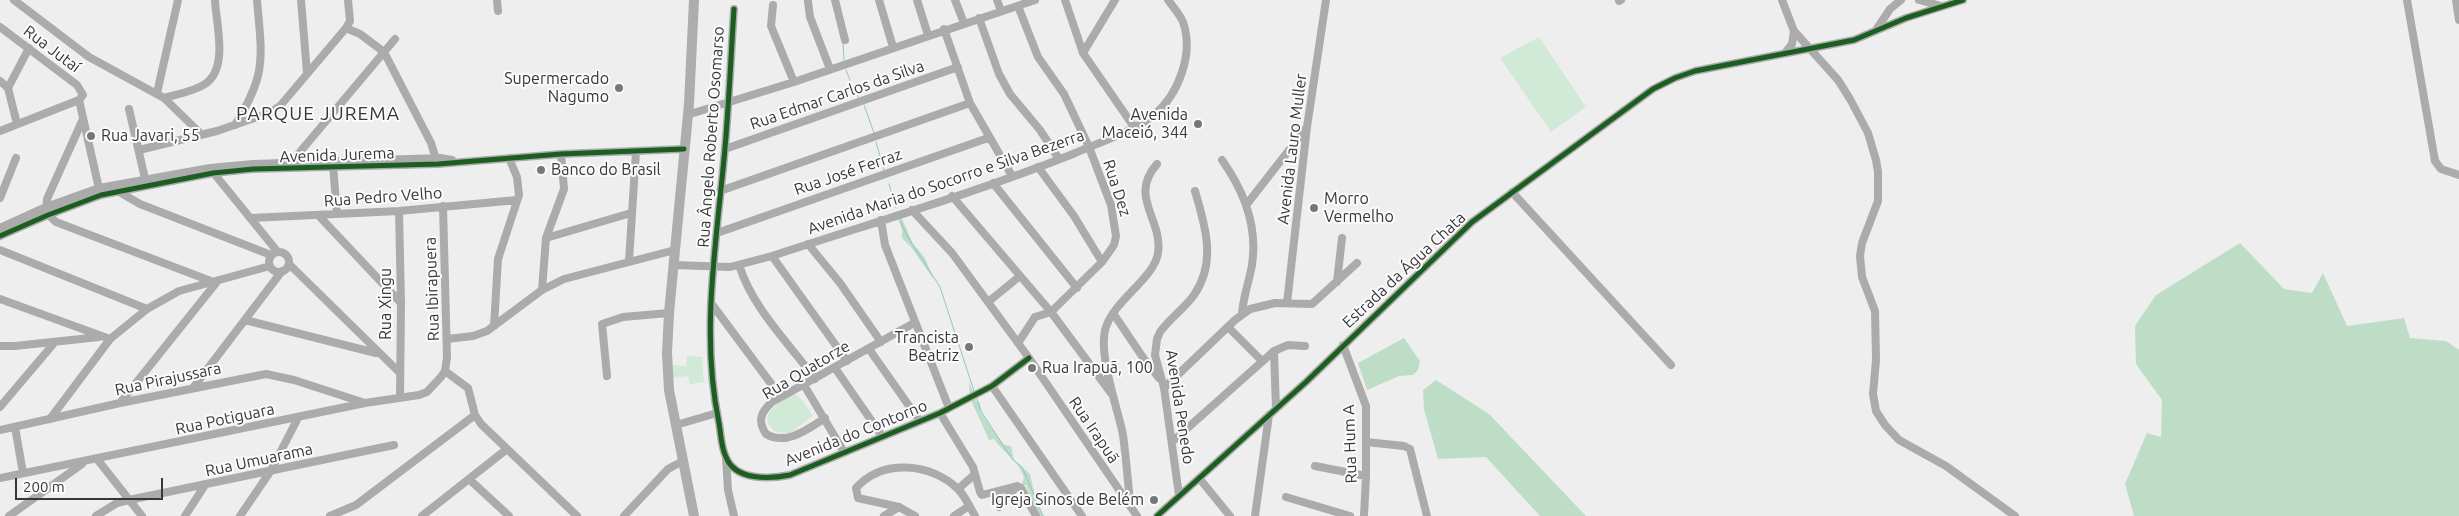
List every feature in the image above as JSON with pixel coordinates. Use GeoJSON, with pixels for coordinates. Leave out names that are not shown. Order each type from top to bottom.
{"type":"FeatureCollection","features":[{"type":"Feature","properties":{"kind":"main road"},"geometry":{"type":"LineString","coordinates":[[694,0],[687,115],[669,313],[669,390],[694,516]]}},
{"type":"Feature","properties":{"kind":"street"},"geometry":{"type":"LineString","coordinates":[[14,0],[89,56],[164,98],[201,134]]}},
{"type":"Feature","properties":{"kind":"street"},"geometry":{"type":"LineString","coordinates":[[156,93],[178,0]]}},
{"type":"Feature","properties":{"kind":"street"},"geometry":{"type":"LineString","coordinates":[[164,98],[200,87],[211,79],[218,68],[215,0]]}},
{"type":"Feature","properties":{"kind":"street"},"geometry":{"type":"LineString","coordinates":[[235,126],[255,91],[259,76],[261,59],[257,0]]}},
{"type":"Feature","properties":{"kind":"street"},"geometry":{"type":"LineString","coordinates":[[300,0],[307,73]]}},
{"type":"Feature","properties":{"kind":"street"},"geometry":{"type":"LineString","coordinates":[[139,150],[235,126],[256,119],[280,106],[348,25],[348,0]]}},
{"type":"Feature","properties":{"kind":"street"},"geometry":{"type":"LineString","coordinates":[[497,0],[498,11]]}},
{"type":"Feature","properties":{"kind":"street"},"geometry":{"type":"LineString","coordinates":[[836,0],[845,40]]}},
{"type":"Feature","properties":{"kind":"street"},"geometry":{"type":"LineString","coordinates":[[880,0],[893,47]]}},
{"type":"Feature","properties":{"kind":"street"},"geometry":{"type":"LineString","coordinates":[[917,0],[928,35]]}},
{"type":"Feature","properties":{"kind":"street"},"geometry":{"type":"LineString","coordinates":[[955,0],[964,23]]}},
{"type":"Feature","properties":{"kind":"street"},"geometry":{"type":"LineString","coordinates":[[997,0],[1001,11]]}},
{"type":"Feature","properties":{"kind":"street"},"geometry":{"type":"LineString","coordinates":[[687,115],[794,82],[944,29],[1034,0]]}},
{"type":"Feature","properties":{"kind":"street"},"geometry":{"type":"LineString","coordinates":[[1066,0],[1084,53],[1134,127]]}},
{"type":"Feature","properties":{"kind":"street"},"geometry":{"type":"LineString","coordinates":[[1084,53],[1115,0]]}},
{"type":"Feature","properties":{"kind":"street","name":"Avenida Maria do Socorro e Silva Bezerra"},"geometry":{"type":"LineString","coordinates":[[674,265],[714,267],[739,265],[772,256],[1038,167],[1134,127],[1156,114],[1171,95],[1184,67],[1186,44],[1183,22],[1168,0]]}},
{"type":"Feature","properties":{"kind":"street","name":"Avenida Lauro Muller"},"geometry":{"type":"LineString","coordinates":[[1287,303],[1307,127],[1326,0]]}},
{"type":"Feature","properties":{"kind":"street"},"geometry":{"type":"LineString","coordinates":[[1782,0],[1794,31],[1838,80],[1861,120],[1872,146],[1878,172],[1878,200],[1862,243],[1860,256],[1862,277],[1875,312],[1876,360],[1873,394],[1876,411],[1885,425],[1899,440],[1946,466],[2015,516]]}},
{"type":"Feature","properties":{"kind":"street"},"geometry":{"type":"LineString","coordinates":[[1876,30],[1890,9],[1901,0]]}},
{"type":"Feature","properties":{"kind":"street"},"geometry":{"type":"LineString","coordinates":[[1919,0],[1941,6]]}},
{"type":"Feature","properties":{"kind":"street"},"geometry":{"type":"LineString","coordinates":[[2407,0],[2436,161],[2441,168],[2459,175]]}},
{"type":"Feature","properties":{"kind":"street"},"geometry":{"type":"LineString","coordinates":[[2456,0],[2459,20]]}},
{"type":"Feature","properties":{"kind":"street"},"geometry":{"type":"LineString","coordinates":[[808,1],[810,17],[830,68]]}},
{"type":"Feature","properties":{"kind":"street","name":"Estrada da Água Chata"},"geometry":{"type":"LineString","coordinates":[[1157,516],[1276,409],[1452,240],[1512,192],[1653,89],[1695,71],[1854,40],[1956,1]]}},
{"type":"Feature","properties":{"kind":"street"},"geometry":{"type":"LineString","coordinates":[[773,5],[771,26],[794,82]]}},
{"type":"Feature","properties":{"kind":"street","name":"Rua Dez"},"geometry":{"type":"LineString","coordinates":[[1018,6],[1038,57],[1064,94],[1089,147],[1111,205],[1116,228],[1114,245],[1102,262],[1052,312],[1035,317],[1027,326],[1018,342]]}},
{"type":"Feature","properties":{"kind":"street","name":"Rua Ângelo Roberto Osomarso"},"geometry":{"type":"LineString","coordinates":[[714,267],[725,150],[734,9]]}},
{"type":"Feature","properties":{"kind":"street"},"geometry":{"type":"LineString","coordinates":[[979,18],[999,74],[1007,88],[1040,130],[1058,159]]}},
{"type":"Feature","properties":{"kind":"street"},"geometry":{"type":"LineString","coordinates":[[348,25],[384,52],[431,142],[437,161]]}},
{"type":"Feature","properties":{"kind":"street","name":"Rua Jutaí"},"geometry":{"type":"LineString","coordinates":[[0,27],[80,88],[83,95],[79,100],[0,131]]}},
{"type":"Feature","properties":{"kind":"street"},"geometry":{"type":"LineString","coordinates":[[944,29],[970,103],[988,138],[1012,176]]}},
{"type":"Feature","properties":{"kind":"street"},"geometry":{"type":"LineString","coordinates":[[1783,54],[1792,44],[1794,31]]}},
{"type":"Feature","properties":{"kind":"street"},"geometry":{"type":"LineString","coordinates":[[288,166],[395,39]]}},
{"type":"Feature","properties":{"kind":"street"},"geometry":{"type":"LineString","coordinates":[[1825,65],[1824,52],[1829,45]]}},
{"type":"Feature","properties":{"kind":"street"},"geometry":{"type":"LineString","coordinates":[[8,88],[28,48]]}},
{"type":"Feature","properties":{"kind":"street","name":"Rua Edmar Carlos da Silva"},"geometry":{"type":"LineString","coordinates":[[725,150],[958,67]]}},
{"type":"Feature","properties":{"kind":"street"},"geometry":{"type":"LineString","coordinates":[[0,82],[8,88],[17,124]]}},
{"type":"Feature","properties":{"kind":"street"},"geometry":{"type":"LineString","coordinates":[[79,100],[100,192]]}},
{"type":"Feature","properties":{"kind":"street"},"geometry":{"type":"LineString","coordinates":[[720,191],[970,103]]}},
{"type":"Feature","properties":{"kind":"street"},"geometry":{"type":"LineString","coordinates":[[129,109],[146,182]]}},
{"type":"Feature","properties":{"kind":"street"},"geometry":{"type":"LineString","coordinates":[[83,120],[51,187],[47,211],[53,220],[216,283]]}},
{"type":"Feature","properties":{"kind":"street"},"geometry":{"type":"LineString","coordinates":[[1246,204],[1307,127]]}},
{"type":"Feature","properties":{"kind":"street","name":"Rua José Ferraz"},"geometry":{"type":"LineString","coordinates":[[717,233],[988,138]]}},
{"type":"Feature","properties":{"kind":"street"},"geometry":{"type":"LineString","coordinates":[[303,146],[307,166]]}},
{"type":"Feature","properties":{"kind":"street","name":"Avenida Jurema"},"geometry":{"type":"LineString","coordinates":[[0,234],[47,211],[100,192],[212,170],[454,161],[684,149]]}},
{"type":"Feature","properties":{"kind":"street"},"geometry":{"type":"LineString","coordinates":[[629,261],[636,151]]}},
{"type":"Feature","properties":{"kind":"street"},"geometry":{"type":"LineString","coordinates":[[542,290],[546,238],[564,189],[562,154]]}},
{"type":"Feature","properties":{"kind":"street"},"geometry":{"type":"LineString","coordinates":[[0,198],[16,158]]}},
{"type":"Feature","properties":{"kind":"street"},"geometry":{"type":"LineString","coordinates":[[494,326],[498,259],[518,200],[517,177],[509,158]]}},
{"type":"Feature","properties":{"kind":"street"},"geometry":{"type":"LineString","coordinates":[[1222,160],[1246,204],[1254,234],[1254,248],[1242,314]]}},
{"type":"Feature","properties":{"kind":"street"},"geometry":{"type":"LineString","coordinates":[[1130,504],[1122,433],[1112,395],[1104,334],[1112,313],[1150,269],[1158,255],[1157,238],[1145,186],[1149,173],[1157,164]]}},
{"type":"Feature","properties":{"kind":"street"},"geometry":{"type":"LineString","coordinates":[[333,166],[337,214]]}},
{"type":"Feature","properties":{"kind":"street"},"geometry":{"type":"LineString","coordinates":[[1038,167],[1074,216],[1102,262]]}},
{"type":"Feature","properties":{"kind":"street"},"geometry":{"type":"LineString","coordinates":[[212,170],[251,218],[274,253]]}},
{"type":"Feature","properties":{"kind":"street"},"geometry":{"type":"LineString","coordinates":[[993,183],[1077,288]]}},
{"type":"Feature","properties":{"kind":"street"},"geometry":{"type":"LineString","coordinates":[[136,184],[140,204]]}},
{"type":"Feature","properties":{"kind":"street"},"geometry":{"type":"LineString","coordinates":[[114,188],[140,204],[274,253],[285,254],[289,258],[289,264],[193,388]]}},
{"type":"Feature","properties":{"kind":"street","name":"Avenida Penedo"},"geometry":{"type":"LineString","coordinates":[[1179,495],[1173,441],[1164,388],[1155,355],[1160,332],[1194,295],[1206,267],[1208,243],[1195,191]]}},
{"type":"Feature","properties":{"kind":"street"},"geometry":{"type":"LineString","coordinates":[[1512,192],[1671,365]]}},
{"type":"Feature","properties":{"kind":"street"},"geometry":{"type":"LineString","coordinates":[[952,196],[1052,312],[1112,395]]}},
{"type":"Feature","properties":{"kind":"street","name":"Rua Pedro Velho"},"geometry":{"type":"LineString","coordinates":[[251,218],[399,211],[518,200]]}},
{"type":"Feature","properties":{"kind":"street"},"geometry":{"type":"LineString","coordinates":[[60,206],[65,225]]}},
{"type":"Feature","properties":{"kind":"street","name":"Rua Ibirapuera"},"geometry":{"type":"LineString","coordinates":[[443,206],[447,339],[445,371]]}},
{"type":"Feature","properties":{"kind":"street","name":"Rua Irapuã"},"geometry":{"type":"LineString","coordinates":[[912,210],[952,253],[1018,342],[1137,516]]}},
{"type":"Feature","properties":{"kind":"street","name":"Rua Xingu"},"geometry":{"type":"LineString","coordinates":[[399,211],[401,303],[400,398]]}},
{"type":"Feature","properties":{"kind":"street"},"geometry":{"type":"LineString","coordinates":[[546,238],[632,213]]}},
{"type":"Feature","properties":{"kind":"street"},"geometry":{"type":"LineString","coordinates":[[318,216],[401,303]]}},
{"type":"Feature","properties":{"kind":"street"},"geometry":{"type":"LineString","coordinates":[[881,220],[885,245],[914,323],[949,408]]}},
{"type":"Feature","properties":{"kind":"street"},"geometry":{"type":"LineString","coordinates":[[0,234],[2,251],[147,309]]}},
{"type":"Feature","properties":{"kind":"street"},"geometry":{"type":"LineString","coordinates":[[1337,282],[1342,238]]}},
{"type":"Feature","properties":{"kind":"street"},"geometry":{"type":"LineString","coordinates":[[808,244],[840,283],[882,342]]}},
{"type":"Feature","properties":{"kind":"street"},"geometry":{"type":"LineString","coordinates":[[447,339],[473,336],[494,326],[542,290],[564,279],[675,250]]}},
{"type":"Feature","properties":{"kind":"street"},"geometry":{"type":"LineString","coordinates":[[270,266],[274,253]]}},
{"type":"Feature","properties":{"kind":"street"},"geometry":{"type":"LineString","coordinates":[[772,256],[847,361]]}},
{"type":"Feature","properties":{"kind":"street"},"geometry":{"type":"LineString","coordinates":[[1164,388],[1242,314],[1258,306],[1287,303],[1312,304],[1357,263]]}},
{"type":"Feature","properties":{"kind":"street"},"geometry":{"type":"LineString","coordinates":[[289,264],[400,373]]}},
{"type":"Feature","properties":{"kind":"street"},"geometry":{"type":"LineString","coordinates":[[739,265],[745,284],[754,301],[816,379]]}},
{"type":"Feature","properties":{"kind":"street"},"geometry":{"type":"LineString","coordinates":[[270,266],[274,270],[282,271]]}},
{"type":"Feature","properties":{"kind":"street"},"geometry":{"type":"LineString","coordinates":[[50,419],[110,340],[147,309],[162,299],[198,286],[216,283],[270,266]]}},
{"type":"Feature","properties":{"kind":"street"},"geometry":{"type":"LineString","coordinates":[[714,267],[709,333],[712,381],[726,458],[728,490],[734,516]]}},
{"type":"Feature","properties":{"kind":"street"},"geometry":{"type":"LineString","coordinates":[[185,271],[193,277],[206,294]]}},
{"type":"Feature","properties":{"kind":"street"},"geometry":{"type":"LineString","coordinates":[[988,302],[1020,276]]}},
{"type":"Feature","properties":{"kind":"street"},"geometry":{"type":"LineString","coordinates":[[120,403],[216,283]]}},
{"type":"Feature","properties":{"kind":"street"},"geometry":{"type":"LineString","coordinates":[[0,299],[110,340]]}},
{"type":"Feature","properties":{"kind":"street"},"geometry":{"type":"LineString","coordinates":[[711,303],[781,397]]}},
{"type":"Feature","properties":{"kind":"street"},"geometry":{"type":"LineString","coordinates":[[607,376],[602,324],[623,317],[669,313]]}},
{"type":"Feature","properties":{"kind":"street"},"geometry":{"type":"LineString","coordinates":[[1112,313],[1144,359],[1161,379]]}},
{"type":"Feature","properties":{"kind":"street"},"geometry":{"type":"LineString","coordinates":[[245,320],[378,353]]}},
{"type":"Feature","properties":{"kind":"street","name":"Rua Quatorze"},"geometry":{"type":"LineString","coordinates":[[825,418],[792,436],[770,437],[762,428],[762,414],[767,406],[914,323]]}},
{"type":"Feature","properties":{"kind":"street"},"geometry":{"type":"LineString","coordinates":[[74,326],[77,339]]}},
{"type":"Feature","properties":{"kind":"street"},"geometry":{"type":"LineString","coordinates":[[1228,327],[1262,361]]}},
{"type":"Feature","properties":{"kind":"street"},"geometry":{"type":"LineString","coordinates":[[0,346],[101,336]]}},
{"type":"Feature","properties":{"kind":"street"},"geometry":{"type":"LineString","coordinates":[[0,408],[55,342]]}},
{"type":"Feature","properties":{"kind":"street"},"geometry":{"type":"LineString","coordinates":[[1173,441],[1274,351],[1288,345],[1305,346]]}},
{"type":"Feature","properties":{"kind":"street","name":"Rua Hum A"},"geometry":{"type":"LineString","coordinates":[[1343,345],[1366,406],[1364,516]]}},
{"type":"Feature","properties":{"kind":"street"},"geometry":{"type":"LineString","coordinates":[[869,349],[919,420]]}},
{"type":"Feature","properties":{"kind":"street"},"geometry":{"type":"LineString","coordinates":[[1274,351],[1276,409]]}},
{"type":"Feature","properties":{"kind":"street"},"geometry":{"type":"LineString","coordinates":[[1144,359],[1155,355]]}},
{"type":"Feature","properties":{"kind":"street","name":"Avenida do Contorno"},"geometry":{"type":"LineString","coordinates":[[726,458],[740,472],[752,476],[775,478],[806,469],[919,420],[940,413],[992,386],[1029,358]]}},
{"type":"Feature","properties":{"kind":"street"},"geometry":{"type":"LineString","coordinates":[[1090,363],[1107,358]]}},
{"type":"Feature","properties":{"kind":"street"},"geometry":{"type":"LineString","coordinates":[[835,368],[882,436]]}},
{"type":"Feature","properties":{"kind":"street"},"geometry":{"type":"LineString","coordinates":[[445,371],[468,388],[475,415],[481,424],[577,516]]}},
{"type":"Feature","properties":{"kind":"street","name":"Rua Potiguara"},"geometry":{"type":"LineString","coordinates":[[0,478],[427,392],[445,371]]}},
{"type":"Feature","properties":{"kind":"street","name":"Rua Pirajussara"},"geometry":{"type":"LineString","coordinates":[[0,430],[120,403],[266,374],[340,394],[365,403]]}},
{"type":"Feature","properties":{"kind":"street"},"geometry":{"type":"LineString","coordinates":[[804,385],[844,452]]}},
{"type":"Feature","properties":{"kind":"street"},"geometry":{"type":"LineString","coordinates":[[992,386],[1082,516]]}},
{"type":"Feature","properties":{"kind":"street"},"geometry":{"type":"LineString","coordinates":[[339,410],[342,404],[340,394]]}},
{"type":"Feature","properties":{"kind":"street"},"geometry":{"type":"LineString","coordinates":[[676,425],[717,413]]}},
{"type":"Feature","properties":{"kind":"street"},"geometry":{"type":"LineString","coordinates":[[940,413],[973,467],[974,475],[982,494],[1017,486],[1021,488],[1036,516]]}},
{"type":"Feature","properties":{"kind":"street"},"geometry":{"type":"LineString","coordinates":[[330,516],[356,505],[475,415]]}},
{"type":"Feature","properties":{"kind":"street"},"geometry":{"type":"LineString","coordinates":[[1255,516],[1269,415]]}},
{"type":"Feature","properties":{"kind":"street"},"geometry":{"type":"LineString","coordinates":[[240,516],[270,472],[298,418]]}},
{"type":"Feature","properties":{"kind":"street"},"geometry":{"type":"LineString","coordinates":[[15,427],[23,473]]}},
{"type":"Feature","properties":{"kind":"street"},"geometry":{"type":"LineString","coordinates":[[1366,442],[1404,446],[1410,450],[1427,516]]}},
{"type":"Feature","properties":{"kind":"street","name":"Rua Umuarama"},"geometry":{"type":"LineString","coordinates":[[96,516],[117,503],[128,500],[394,445]]}},
{"type":"Feature","properties":{"kind":"street"},"geometry":{"type":"LineString","coordinates":[[422,516],[507,450]]}},
{"type":"Feature","properties":{"kind":"street"},"geometry":{"type":"LineString","coordinates":[[97,459],[142,516]]}},
{"type":"Feature","properties":{"kind":"street"},"geometry":{"type":"LineString","coordinates":[[624,516],[668,470],[683,461]]}},
{"type":"Feature","properties":{"kind":"street"},"geometry":{"type":"LineString","coordinates":[[8,516],[84,462]]}},
{"type":"Feature","properties":{"kind":"street"},"geometry":{"type":"LineString","coordinates":[[1315,466],[1366,476]]}},
{"type":"Feature","properties":{"kind":"street"},"geometry":{"type":"LineString","coordinates":[[915,516],[898,507],[863,500],[856,495],[856,488],[869,477],[901,467],[930,471],[958,489],[975,516]]}},
{"type":"Feature","properties":{"kind":"street"},"geometry":{"type":"LineString","coordinates":[[958,489],[974,475]]}},
{"type":"Feature","properties":{"kind":"street"},"geometry":{"type":"LineString","coordinates":[[1113,482],[1122,482],[1128,477]]}},
{"type":"Feature","properties":{"kind":"street"},"geometry":{"type":"LineString","coordinates":[[1199,478],[1230,516]]}},
{"type":"Feature","properties":{"kind":"street"},"geometry":{"type":"LineString","coordinates":[[470,480],[509,516]]}},
{"type":"Feature","properties":{"kind":"street"},"geometry":{"type":"LineString","coordinates":[[185,516],[205,485]]}},
{"type":"Feature","properties":{"kind":"street"},"geometry":{"type":"LineString","coordinates":[[999,507],[1017,486]]}},
{"type":"Feature","properties":{"kind":"street"},"geometry":{"type":"LineString","coordinates":[[1286,497],[1350,516]]}},
{"type":"Feature","properties":{"kind":"street"},"geometry":{"type":"LineString","coordinates":[[954,516],[969,506]]}},
{"type":"Feature","properties":{"kind":"street"},"geometry":{"type":"LineString","coordinates":[[884,516],[898,507]]}},
{"type":"Feature","properties":{"kind":"green space"},"geometry":{"type":"Polygon","coordinates":[[[1539,37],[1586,107],[1551,132],[1500,58],[1539,37]]]}},
{"type":"Feature","properties":{"kind":"green space"},"geometry":{"type":"Polygon","coordinates":[[[901,216],[913,244],[925,258],[934,280],[911,247],[902,238],[902,230],[898,219],[901,216]]]}},
{"type":"Feature","properties":{"kind":"green space"},"geometry":{"type":"Polygon","coordinates":[[[2240,243],[2284,289],[2312,293],[2323,273],[2347,326],[2404,318],[2410,338],[2446,341],[2459,350],[2459,516],[2134,516],[2125,484],[2147,433],[2161,437],[2162,400],[2136,364],[2135,326],[2156,295],[2240,243]]]}},
{"type":"Feature","properties":{"kind":"green space"},"geometry":{"type":"Polygon","coordinates":[[[1404,338],[1420,361],[1418,370],[1413,375],[1399,376],[1367,390],[1358,363],[1404,338]]]}},
{"type":"Feature","properties":{"kind":"green space"},"geometry":{"type":"Polygon","coordinates":[[[687,356],[702,357],[704,382],[690,384],[688,376],[673,378],[671,365],[686,366],[687,356]]]}},
{"type":"Feature","properties":{"kind":"green space"},"geometry":{"type":"Polygon","coordinates":[[[1436,380],[1489,414],[1586,516],[1540,516],[1486,457],[1438,459],[1424,409],[1423,390],[1436,380]]]}},
{"type":"Feature","properties":{"kind":"green space"},"geometry":{"type":"Polygon","coordinates":[[[969,381],[976,401],[980,403],[981,413],[1004,445],[1011,446],[1014,460],[1030,474],[1037,505],[1044,516],[1037,516],[1026,485],[1021,485],[1024,478],[1019,467],[994,439],[989,440],[970,398],[969,381]]]}},
{"type":"Feature","properties":{"kind":"green space"},"geometry":{"type":"Polygon","coordinates":[[[794,393],[802,400],[813,416],[790,433],[775,432],[768,424],[769,414],[772,409],[794,393]]]}},
{"type":"Feature","properties":{"kind":"waterway"},"geometry":{"type":"LineString","coordinates":[[843,42],[844,60]]}},
{"type":"Feature","properties":{"kind":"waterway"},"geometry":{"type":"LineString","coordinates":[[846,70],[859,98]]}},
{"type":"Feature","properties":{"kind":"waterway"},"geometry":{"type":"LineString","coordinates":[[864,105],[874,133]]}},
{"type":"Feature","properties":{"kind":"waterway"},"geometry":{"type":"LineString","coordinates":[[876,142],[884,170]]}},
{"type":"Feature","properties":{"kind":"waterway"},"geometry":{"type":"LineString","coordinates":[[889,184],[896,208]]}},
{"type":"Feature","properties":{"kind":"waterway"},"geometry":{"type":"LineString","coordinates":[[901,222],[906,234],[940,287],[974,391]]}},
{"type":"Feature","properties":{"kind":"waterway"},"geometry":{"type":"LineString","coordinates":[[977,399],[981,411],[1012,459],[1022,467],[1043,516]]}},
{"type":"Feature","properties":{"kind":"cycle path"},"geometry":{"type":"LineString","coordinates":[[1157,516],[1306,382],[1472,222],[1653,89],[1695,71],[1854,40],[1906,18],[1963,0]]}},
{"type":"Feature","properties":{"kind":"cycle path"},"geometry":{"type":"LineString","coordinates":[[734,9],[710,320],[713,389],[722,445],[731,465],[737,471],[754,476],[773,477],[790,475],[940,413],[992,386],[1029,358]]}},
{"type":"Feature","properties":{"kind":"cycle path"},"geometry":{"type":"LineString","coordinates":[[0,236],[101,195],[213,173],[253,169],[438,164],[561,154],[684,149]]}},
{"type":"Feature","properties":{"kind":"place","name":"Supermercado Nagumo"},"geometry":{"type":"Point","coordinates":[619,88]}},
{"type":"Feature","properties":{"kind":"place","name":"Avenida Maceió, 344"},"geometry":{"type":"Point","coordinates":[1198,124]}},
{"type":"Feature","properties":{"kind":"place","name":"Rua Javari, 55"},"geometry":{"type":"Point","coordinates":[91,136]}},
{"type":"Feature","properties":{"kind":"place","name":"Banco do Brasil"},"geometry":{"type":"Point","coordinates":[541,170]}},
{"type":"Feature","properties":{"kind":"place","name":"Morro Vermelho"},"geometry":{"type":"Point","coordinates":[1314,208]}},
{"type":"Feature","properties":{"kind":"place","name":"Trancista Beatriz"},"geometry":{"type":"Point","coordinates":[969,347]}},
{"type":"Feature","properties":{"kind":"place","name":"Rua Irapuã, 100"},"geometry":{"type":"Point","coordinates":[1032,368]}},
{"type":"Feature","properties":{"kind":"place","name":"Igreja Sinos de Belém"},"geometry":{"type":"Point","coordinates":[1154,500]}},
{"type":"Feature","properties":{"kind":"district","name":"PARQUE JUREMA"},"geometry":{"type":"Point","coordinates":[318,114]}}]}
